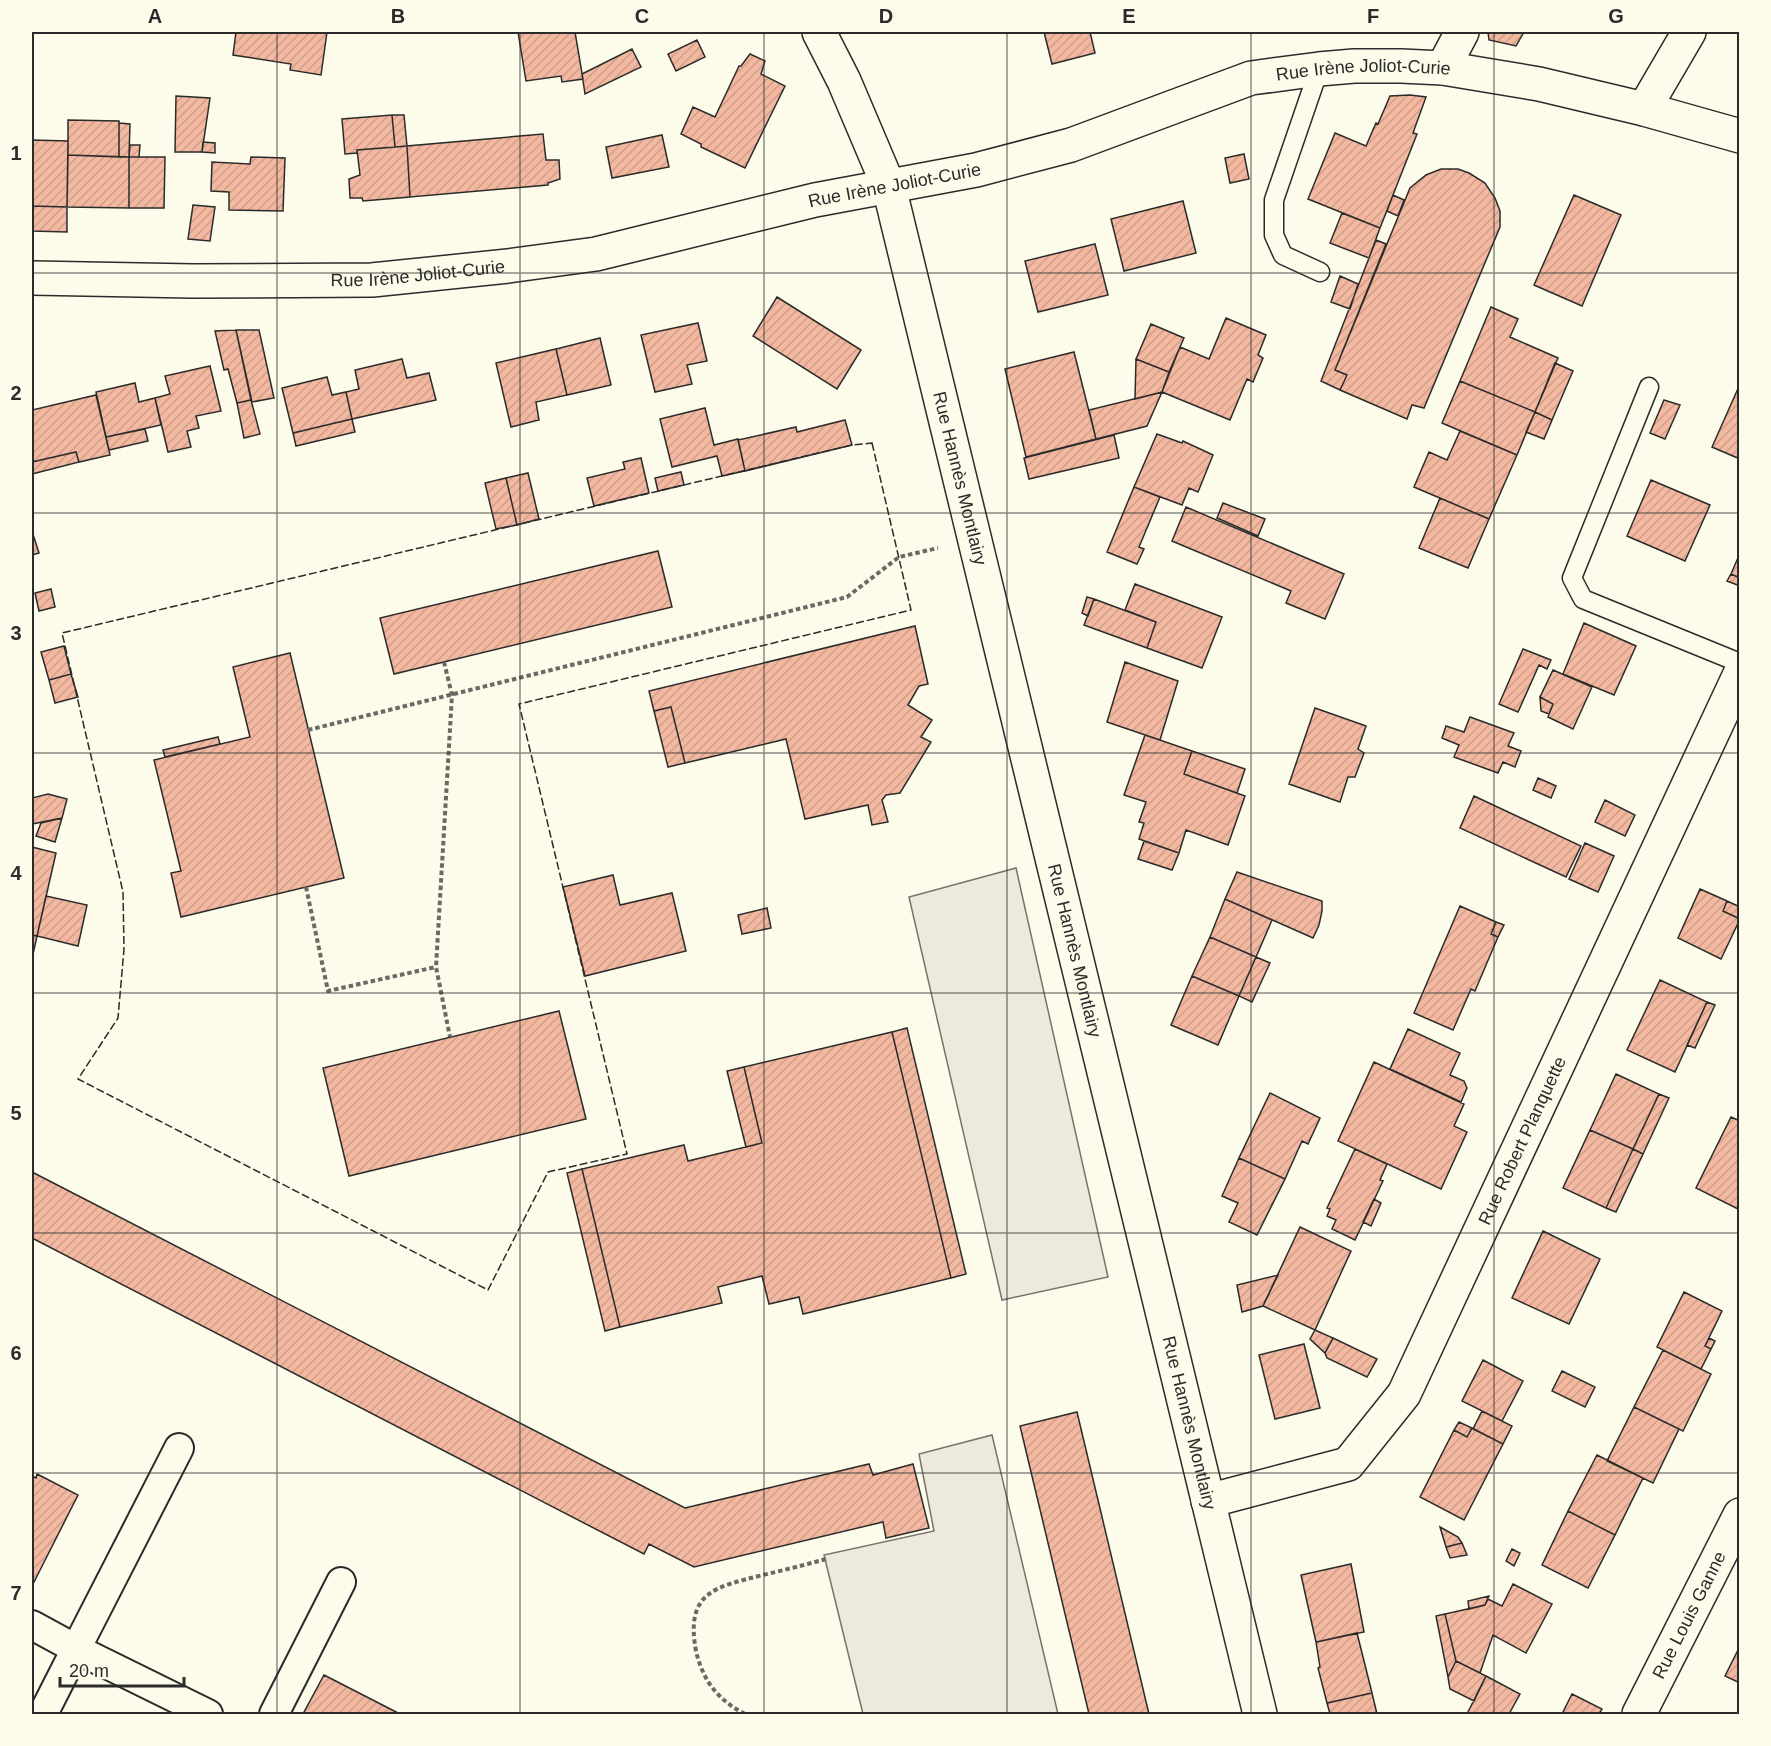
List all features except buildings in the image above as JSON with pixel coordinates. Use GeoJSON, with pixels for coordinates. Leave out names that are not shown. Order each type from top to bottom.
{"type":"FeatureCollection","features":[{"type":"Feature","properties":{"kind":"street","name":"Rue Hannès Montlairy"},"geometry":{"type":"LineString","coordinates":[[819,32],[844,81],[889,187],[1260,1714]]}},
{"type":"Feature","properties":{"kind":"street"},"geometry":{"type":"LineString","coordinates":[[1443,68],[1462,32]]}},
{"type":"Feature","properties":{"kind":"street"},"geometry":{"type":"LineString","coordinates":[[1644,109],[1689,32]]}},
{"type":"Feature","properties":{"kind":"street","name":"Rue Irène Joliot-Curie"},"geometry":{"type":"LineString","coordinates":[[32,278],[193,281],[372,280],[596,254],[815,200],[976,170],[1071,145],[1251,78],[1354,66],[1443,68],[1539,84],[1644,109],[1740,136]]}},
{"type":"Feature","properties":{"kind":"street","name":"Rue Robert Planquette"},"geometry":{"type":"LineString","coordinates":[[1208,1501],[1348,1464],[1404,1394],[1740,674]]}},
{"type":"Feature","properties":{"kind":"street"},"geometry":{"type":"LineString","coordinates":[[42,1714],[179,1448]]}},
{"type":"Feature","properties":{"kind":"street","name":"Rue Louis Ganne"},"geometry":{"type":"LineString","coordinates":[[1639,1714],[1740,1515]]}},
{"type":"Feature","properties":{"kind":"street"},"geometry":{"type":"LineString","coordinates":[[274,1714],[341,1582]]}},
{"type":"Feature","properties":{"kind":"street"},"geometry":{"type":"LineString","coordinates":[[32,1625],[208,1714]]}},
{"type":"Feature","properties":{"kind":"lane"},"geometry":{"type":"LineString","coordinates":[[1319,69],[1275,200],[1274,235],[1283,255],[1320,272]]}},
{"type":"Feature","properties":{"kind":"lane"},"geometry":{"type":"LineString","coordinates":[[1649,387],[1572,578],[1583,599],[1740,663]]}},
{"type":"Feature","properties":{"kind":"path"},"geometry":{"type":"LineString","coordinates":[[308,730],[847,597],[899,557],[974,540]]}},
{"type":"Feature","properties":{"kind":"path"},"geometry":{"type":"LineString","coordinates":[[444,662],[452,695],[436,967],[450,1037]]}},
{"type":"Feature","properties":{"kind":"path"},"geometry":{"type":"LineString","coordinates":[[306,887],[328,991],[436,967]]}},
{"type":"Feature","properties":{"kind":"path"},"geometry":{"type":"LineString","coordinates":[[745,1714],[736,1710],[712,1690],[702,1672],[694,1637],[696,1610],[706,1596],[721,1586],[826,1559]]}},
{"type":"Feature","properties":{"kind":"shaded area"},"geometry":{"type":"Polygon","coordinates":[[[1016,868],[1108,1277],[1002,1300],[909,897],[1016,868]]]}},
{"type":"Feature","properties":{"kind":"shaded area"},"geometry":{"type":"Polygon","coordinates":[[[992,1435],[1058,1714],[863,1714],[824,1555],[934,1531],[919,1454],[992,1435]]]}},
{"type":"Feature","properties":{"kind":"fence"},"geometry":{"type":"LineString","coordinates":[[872,443],[911,610],[519,704],[627,1154],[548,1172],[488,1290],[78,1079],[118,1018],[124,949],[123,892],[62,633],[852,445],[872,443]]}}]}
